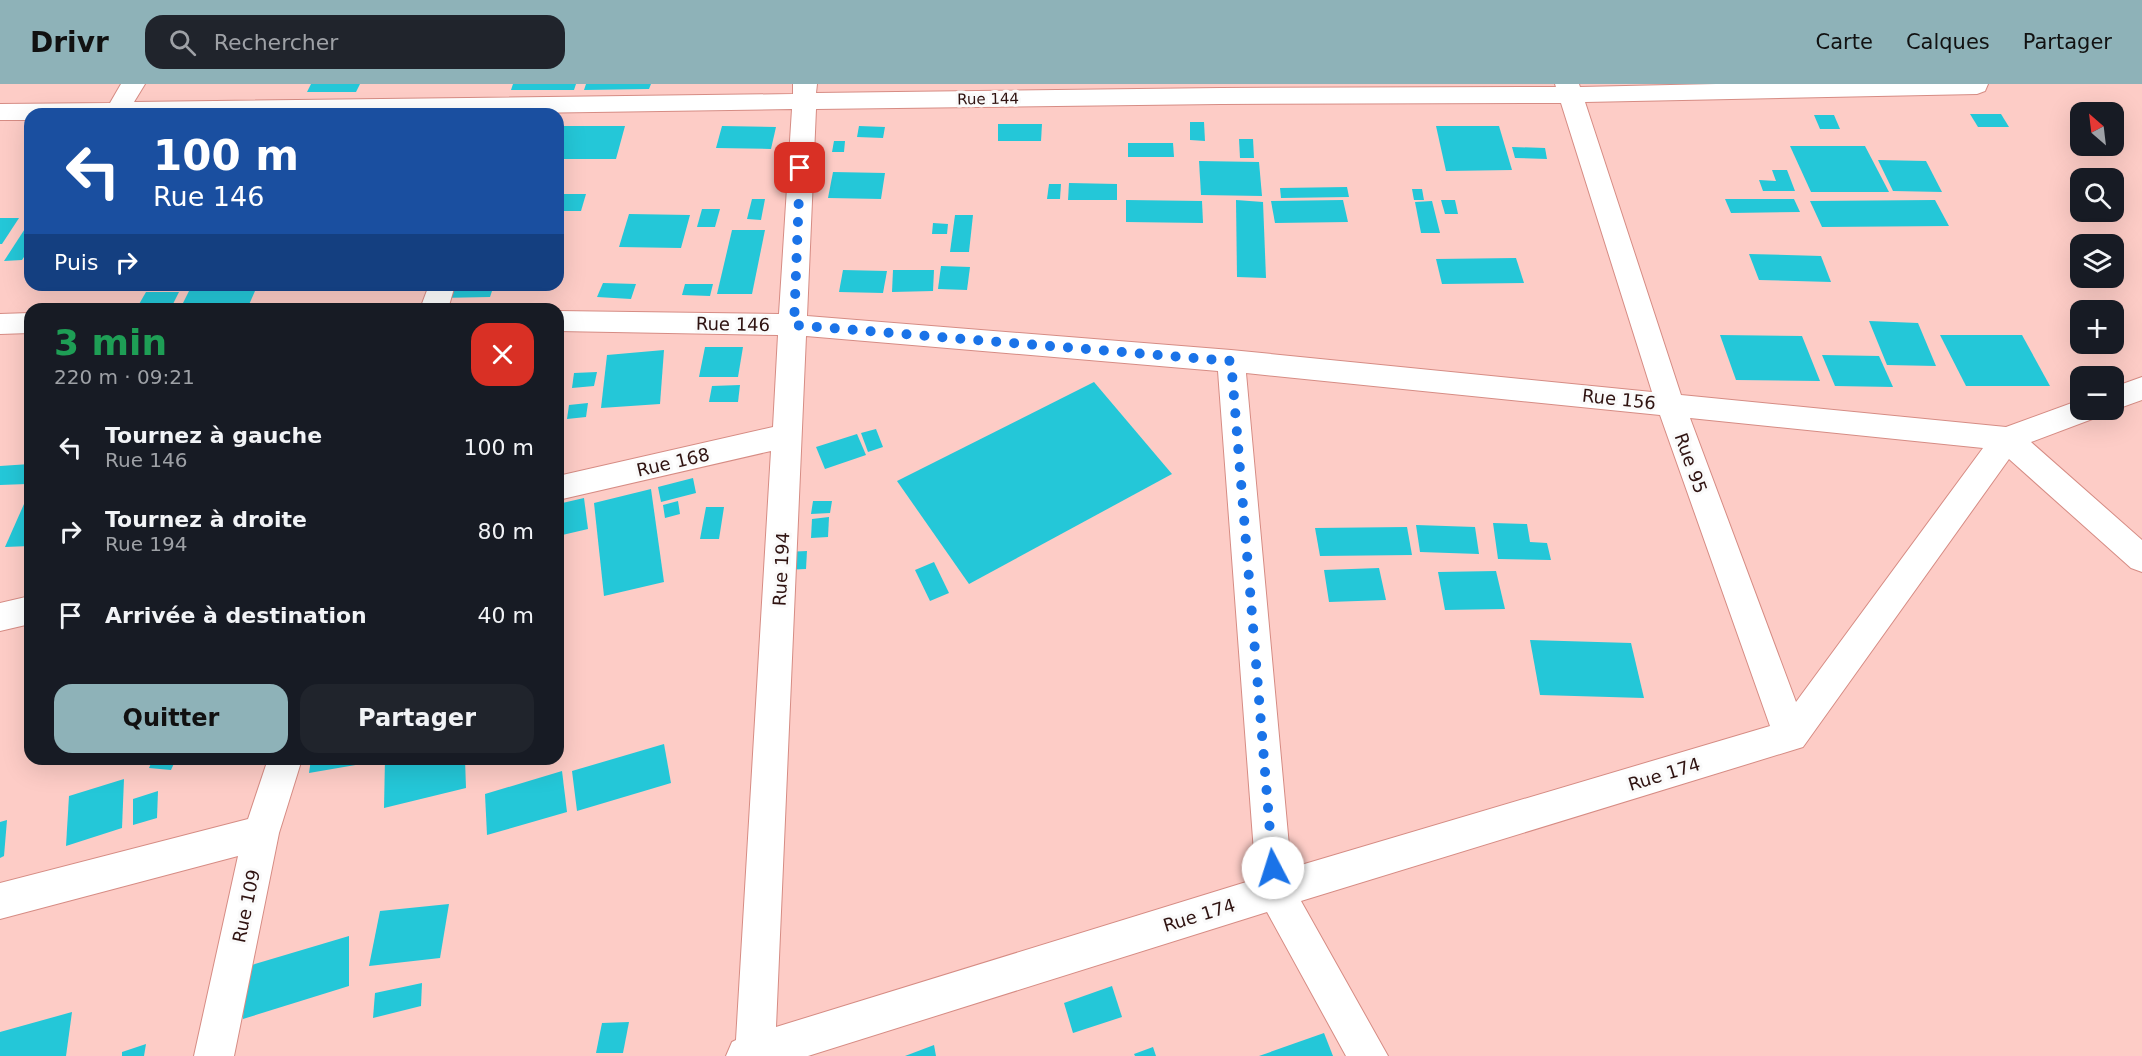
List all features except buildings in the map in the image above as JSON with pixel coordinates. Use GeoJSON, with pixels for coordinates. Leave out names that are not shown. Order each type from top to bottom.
{"type":"FeatureCollection","features":[{"type":"Feature","properties":{"kind":"street"},"geometry":{"type":"LineString","coordinates":[[119,108],[133,84]]}},
{"type":"Feature","properties":{"kind":"street","name":"Rue 144"},"geometry":{"type":"LineString","coordinates":[[232,108],[804,93],[1976,85]]}},
{"type":"Feature","properties":{"kind":"street","name":"Rue 95"},"geometry":{"type":"LineString","coordinates":[[1569,89],[1670,404],[1791,736]]}},
{"type":"Feature","properties":{"kind":"street","name":"Rue 194"},"geometry":{"type":"LineString","coordinates":[[751,1055],[788,435],[804,93]]}},
{"type":"Feature","properties":{"kind":"street","name":"Rue 144"},"geometry":{"type":"LineString","coordinates":[[0,112],[24,112]]}},
{"type":"Feature","properties":{"kind":"street","name":"Rue 146"},"geometry":{"type":"LineString","coordinates":[[564,321],[794,325],[1231,361]]}},
{"type":"Feature","properties":{"kind":"street"},"geometry":{"type":"LineString","coordinates":[[0,324],[24,323]]}},
{"type":"Feature","properties":{"kind":"street"},"geometry":{"type":"LineString","coordinates":[[1231,361],[1275,891],[1368,1056]]}},
{"type":"Feature","properties":{"kind":"street","name":"Rue 156"},"geometry":{"type":"LineString","coordinates":[[1231,361],[2007,438]]}},
{"type":"Feature","properties":{"kind":"street"},"geometry":{"type":"LineString","coordinates":[[2124,395],[2142,388]]}},
{"type":"Feature","properties":{"kind":"street"},"geometry":{"type":"LineString","coordinates":[[1791,736],[2007,438],[2070,415]]}},
{"type":"Feature","properties":{"kind":"street","name":"Rue 168"},"geometry":{"type":"LineString","coordinates":[[564,487],[788,435]]}},
{"type":"Feature","properties":{"kind":"street"},"geometry":{"type":"LineString","coordinates":[[2007,438],[2142,559]]}},
{"type":"Feature","properties":{"kind":"street"},"geometry":{"type":"LineString","coordinates":[[0,617],[24,611]]}},
{"type":"Feature","properties":{"kind":"street","name":"Rue 174"},"geometry":{"type":"LineString","coordinates":[[751,1055],[1275,891],[1791,736]]}},
{"type":"Feature","properties":{"kind":"street","name":"Rue 109"},"geometry":{"type":"LineString","coordinates":[[214,1056],[261,833],[283,765]]}},
{"type":"Feature","properties":{"kind":"street"},"geometry":{"type":"LineString","coordinates":[[0,901],[261,833]]}},
{"type":"Feature","properties":{"kind":"route"},"geometry":{"type":"LineString","coordinates":[[800,168],[794,325],[1231,361],[1273,868]]}}]}
